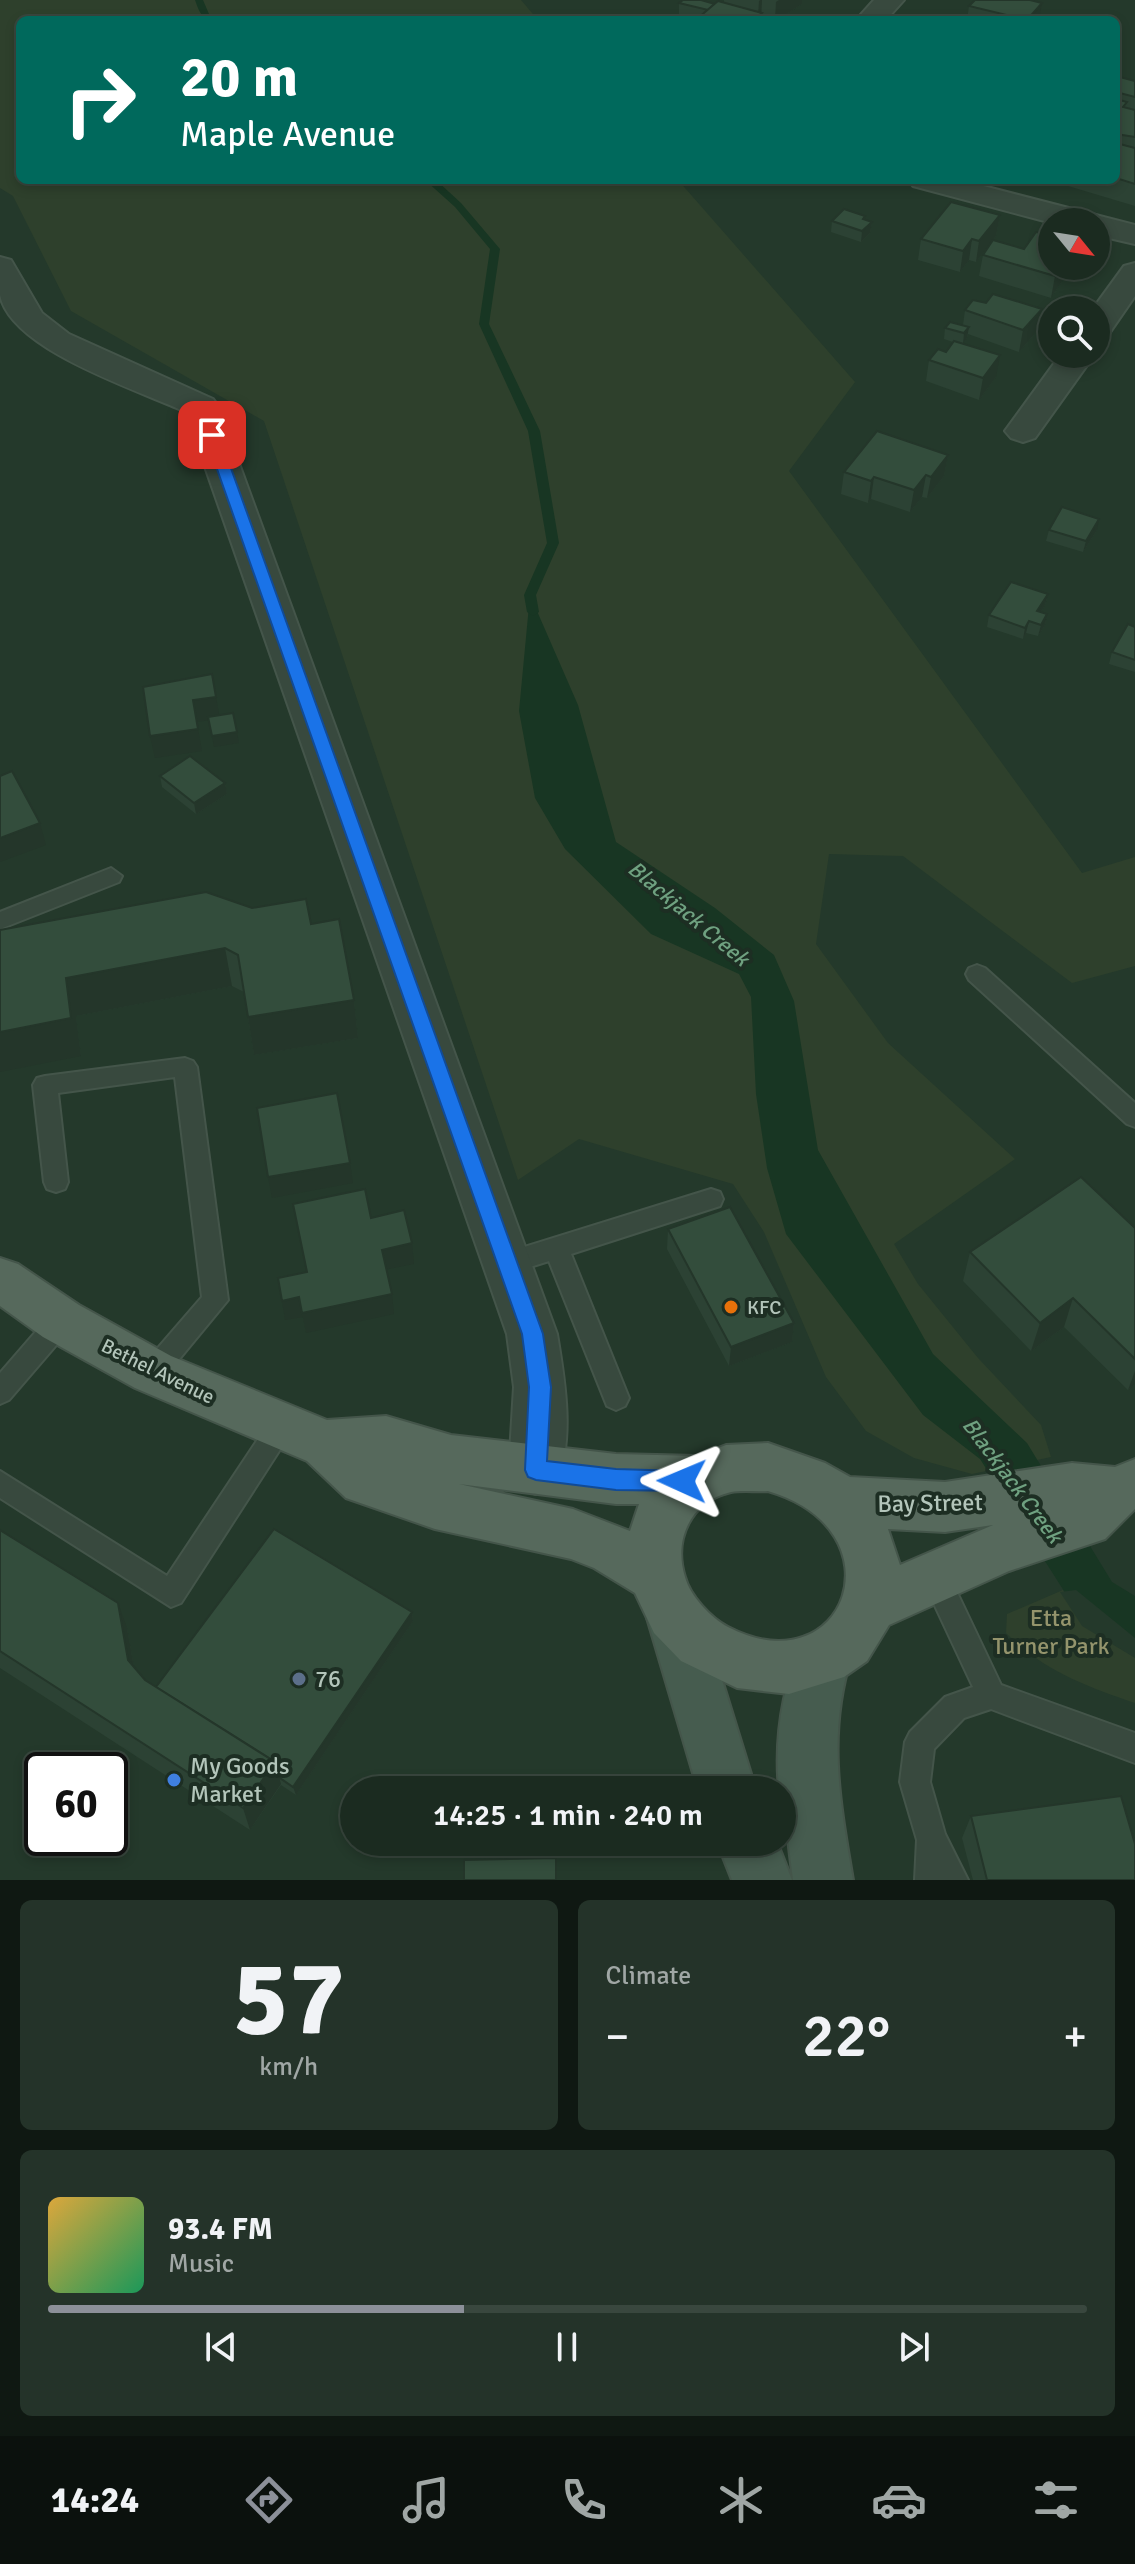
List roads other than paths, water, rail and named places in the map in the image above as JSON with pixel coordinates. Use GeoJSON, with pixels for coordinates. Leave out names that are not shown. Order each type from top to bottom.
{"type":"FeatureCollection","features":[{"type":"Feature","properties":{"kind":"main road","name":"Bethel Avenue"},"geometry":{"type":"LineString","coordinates":[[0,1279],[61,1321],[153,1372],[303,1435],[365,1481],[435,1504],[573,1534],[613,1550],[664,1596]]}},
{"type":"Feature","properties":{"kind":"main road","name":"Bethel Avenue"},"geometry":{"type":"LineString","coordinates":[[303,1435],[386,1440],[451,1459],[536,1470],[616,1479],[695,1480]]}},
{"type":"Feature","properties":{"kind":"main road"},"geometry":{"type":"LineString","coordinates":[[664,1596],[689,1634],[736,1661],[780,1667],[823,1658],[855,1634],[871,1606],[875,1574],[869,1547],[858,1522],[839,1501],[803,1477],[768,1467],[727,1468],[695,1480],[671,1501],[659,1523],[652,1548],[664,1596],[722,1776]]}},
{"type":"Feature","properties":{"kind":"main road","name":"Bay Street"},"geometry":{"type":"LineString","coordinates":[[839,1501],[897,1506],[989,1526],[1102,1496]]}},
{"type":"Feature","properties":{"kind":"main road","name":"Bay Street"},"geometry":{"type":"LineString","coordinates":[[871,1606],[935,1576],[989,1526]]}},
{"type":"Feature","properties":{"kind":"main road"},"geometry":{"type":"LineString","coordinates":[[823,1658],[809,1693],[804,1732],[805,1769],[823,1880]]}},
{"type":"Feature","properties":{"kind":"main road"},"geometry":{"type":"LineString","coordinates":[[753,1856],[762,1880]]}},
{"type":"Feature","properties":{"kind":"street"},"geometry":{"type":"LineString","coordinates":[[874,16],[890,0]]}},
{"type":"Feature","properties":{"kind":"street"},"geometry":{"type":"LineString","coordinates":[[939,184],[1038,210]]}},
{"type":"Feature","properties":{"kind":"street"},"geometry":{"type":"LineString","coordinates":[[1110,229],[1135,235]]}},
{"type":"Feature","properties":{"kind":"street"},"geometry":{"type":"LineString","coordinates":[[0,267],[29,319],[57,341],[201,406],[532,1334],[540,1387],[536,1470]]}},
{"type":"Feature","properties":{"kind":"street"},"geometry":{"type":"LineString","coordinates":[[1110,308],[1135,273]]}},
{"type":"Feature","properties":{"kind":"street"},"geometry":{"type":"LineString","coordinates":[[1023,431],[1068,368]]}},
{"type":"Feature","properties":{"kind":"lane"},"geometry":{"type":"LineString","coordinates":[[0,921],[111,876]]}},
{"type":"Feature","properties":{"kind":"lane"},"geometry":{"type":"LineString","coordinates":[[977,974],[1135,1117]]}},
{"type":"Feature","properties":{"kind":"lane"},"geometry":{"type":"LineString","coordinates":[[56,1182],[45,1085],[185,1067],[215,1300],[153,1372]]}},
{"type":"Feature","properties":{"kind":"lane"},"geometry":{"type":"LineString","coordinates":[[508,1263],[711,1199]]}},
{"type":"Feature","properties":{"kind":"lane"},"geometry":{"type":"LineString","coordinates":[[557,1250],[616,1398]]}},
{"type":"Feature","properties":{"kind":"lane"},"geometry":{"type":"LineString","coordinates":[[0,1392],[61,1321]]}},
{"type":"Feature","properties":{"kind":"lane"},"geometry":{"type":"LineString","coordinates":[[0,1483],[171,1594],[303,1435]]}},
{"type":"Feature","properties":{"kind":"lane"},"geometry":{"type":"LineString","coordinates":[[935,1576],[991,1695]]}},
{"type":"Feature","properties":{"kind":"lane"},"geometry":{"type":"LineString","coordinates":[[953,1880],[932,1839],[915,1782],[920,1742],[955,1707],[991,1695],[1135,1748]]}},
{"type":"Feature","properties":{"kind":"lane"},"geometry":{"type":"LineString","coordinates":[[930,1880],[932,1839]]}},
{"type":"Feature","properties":{"kind":"water"},"geometry":{"type":"Polygon","coordinates":[[[530,595],[578,705],[616,842],[715,908],[774,955],[794,1001],[818,1150],[933,1354],[1027,1443],[1112,1582],[1135,1596],[1135,1654],[1085,1624],[980,1459],[923,1415],[786,1234],[767,1168],[756,1094],[751,997],[739,974],[651,934],[565,849],[535,798],[519,711],[530,595]]]}},
{"type":"Feature","properties":{"kind":"waterway","name":"Blackjack Creek"},"geometry":{"type":"LineString","coordinates":[[199,0],[207,16]]}},
{"type":"Feature","properties":{"kind":"waterway","name":"Blackjack Creek"},"geometry":{"type":"LineString","coordinates":[[434,184],[458,205],[495,249],[484,324],[534,431],[553,543],[530,595],[533,612]]}},
{"type":"Feature","properties":{"kind":"place","name":"KFC"},"geometry":{"type":"Point","coordinates":[731,1307]}},
{"type":"Feature","properties":{"kind":"place","name":"76"},"geometry":{"type":"Point","coordinates":[299,1679]}},
{"type":"Feature","properties":{"kind":"place","name":"My Goods Market"},"geometry":{"type":"Point","coordinates":[174,1780]}},
{"type":"Feature","properties":{"kind":"park label","name":"Etta Turner Park"},"geometry":{"type":"Point","coordinates":[1051,1632]}}]}
